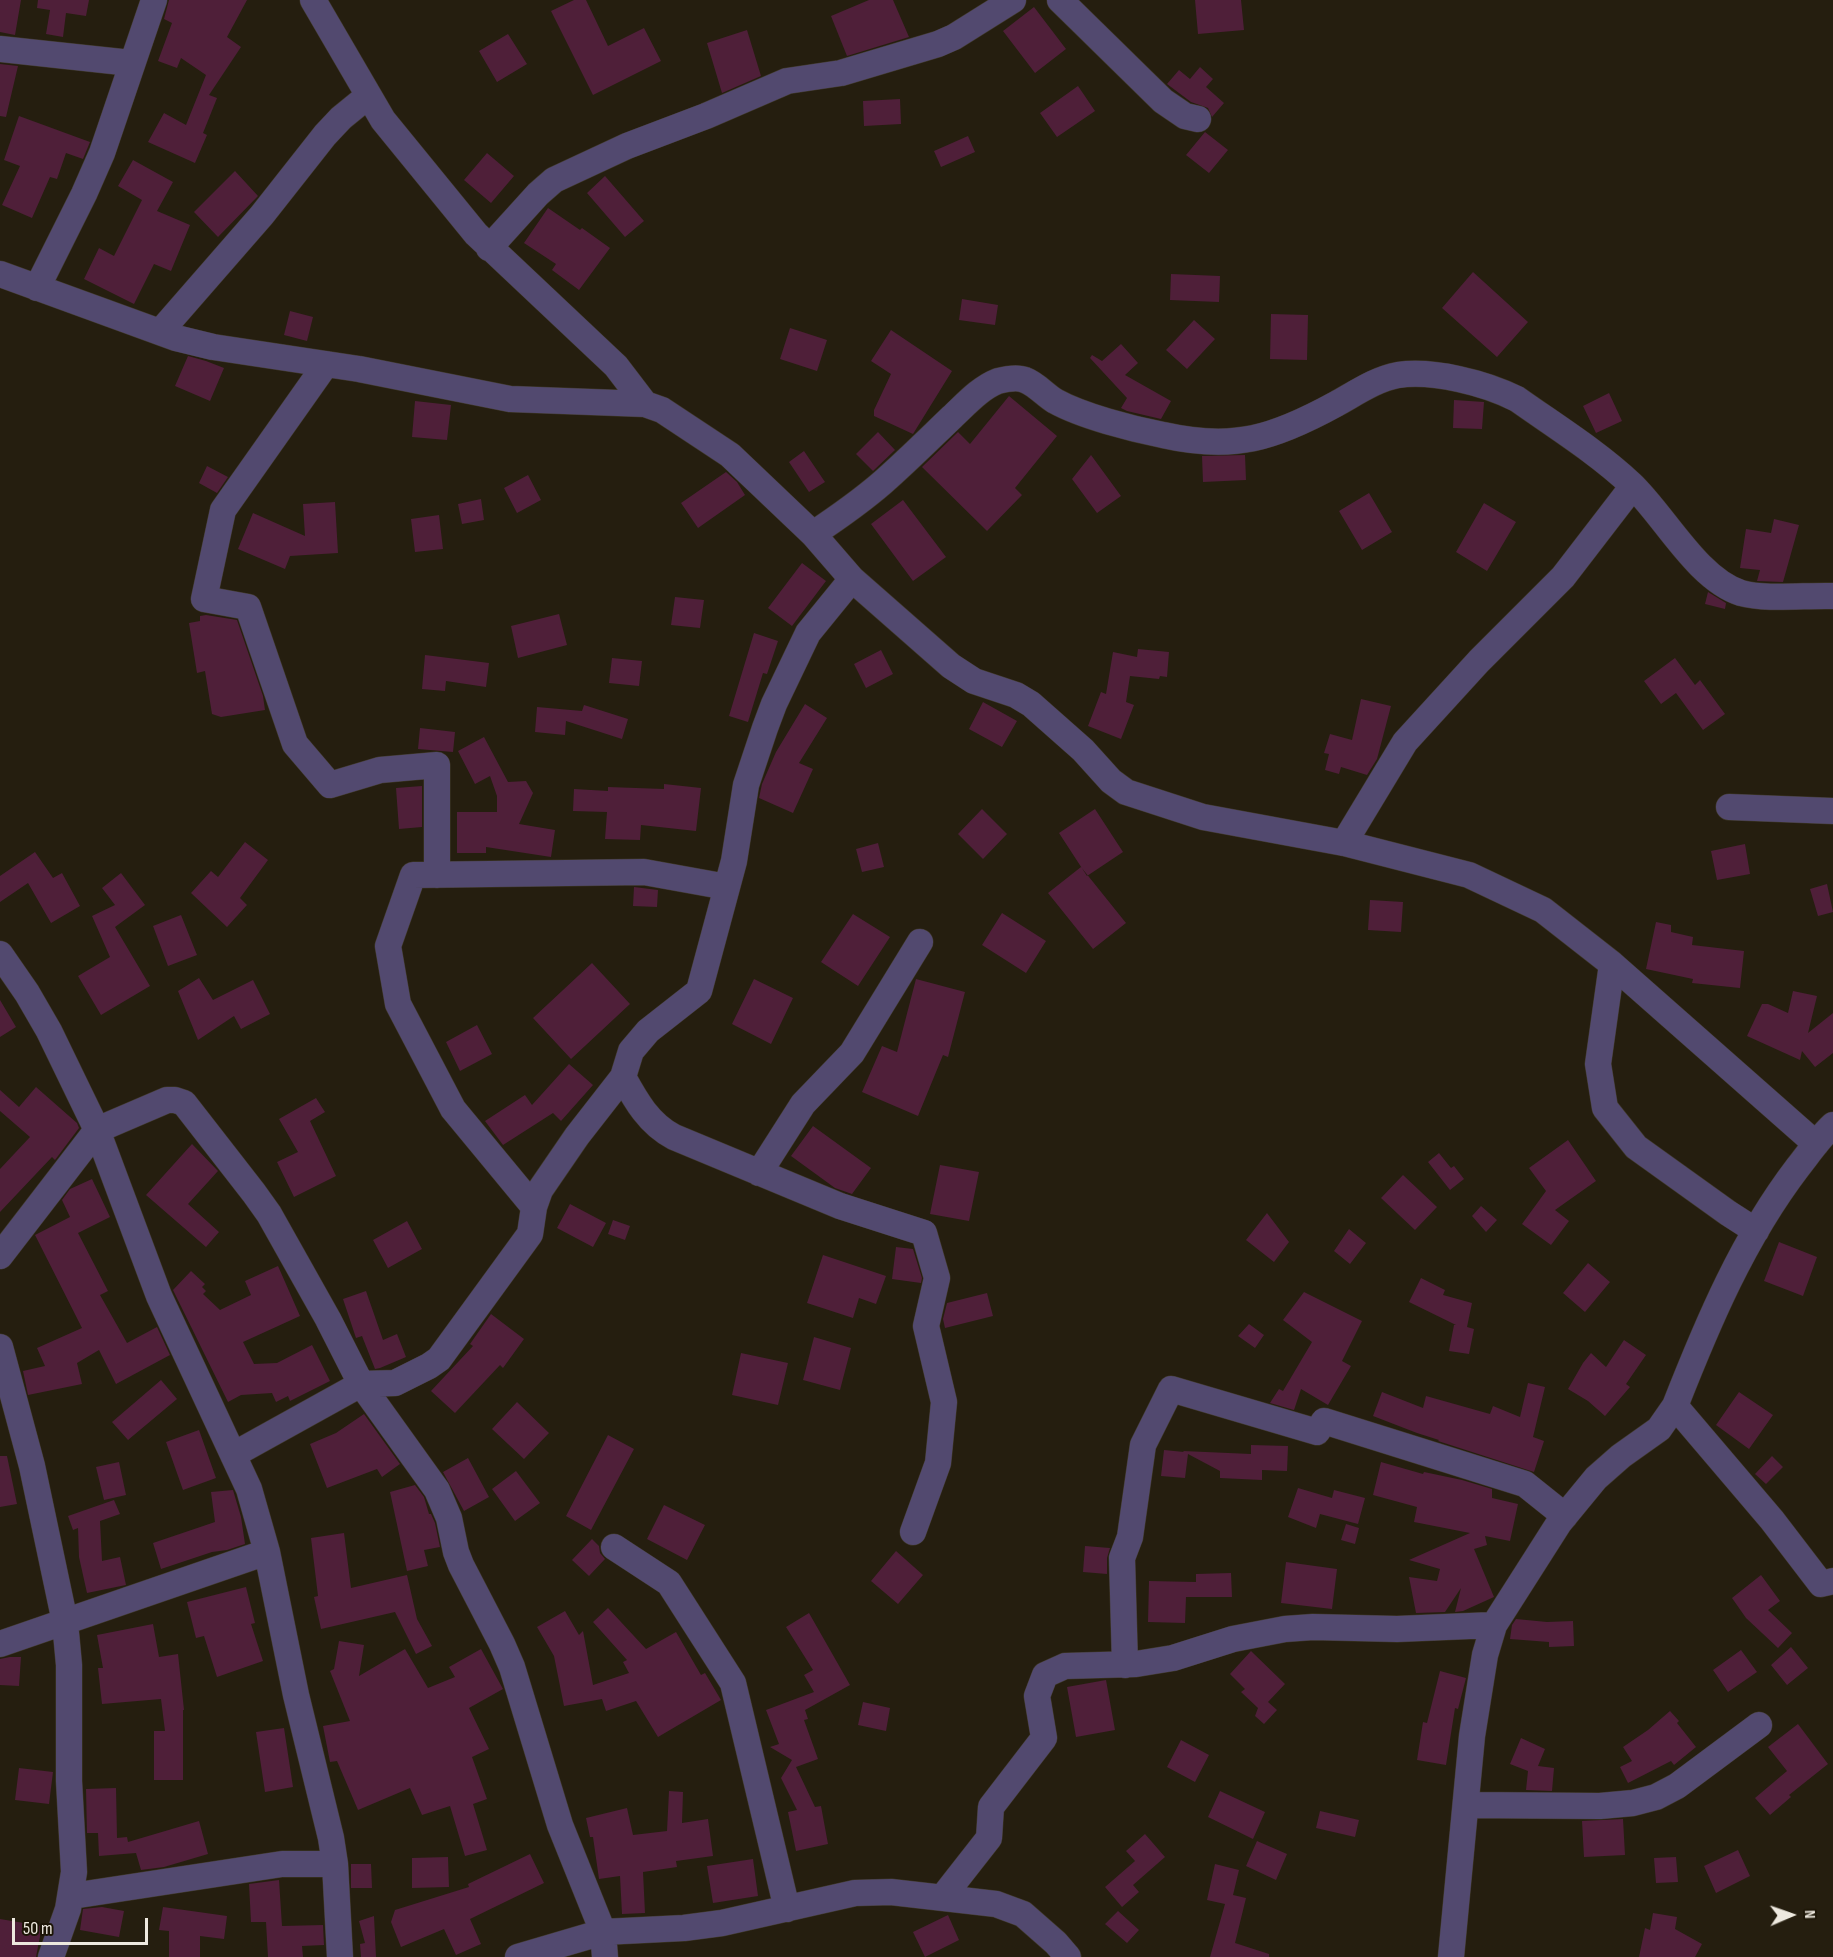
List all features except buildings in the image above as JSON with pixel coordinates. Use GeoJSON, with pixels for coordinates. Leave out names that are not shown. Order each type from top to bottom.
{"type":"FeatureCollection","features":[{"type":"Feature","properties":{"kind":"street"},"geometry":{"type":"LineString","coordinates":[[37,288],[102,153],[154,0]]}},
{"type":"Feature","properties":{"kind":"street"},"geometry":{"type":"LineString","coordinates":[[313,0],[383,120],[476,234],[616,366],[645,404]]}},
{"type":"Feature","properties":{"kind":"street"},"geometry":{"type":"LineString","coordinates":[[489,248],[538,194],[554,180],[616,151],[787,81],[841,73],[938,44],[954,37],[1013,0]]}},
{"type":"Feature","properties":{"kind":"street"},"geometry":{"type":"LineString","coordinates":[[1060,0],[1163,101],[1185,116],[1198,119]]}},
{"type":"Feature","properties":{"kind":"street"},"geometry":{"type":"LineString","coordinates":[[0,49],[131,63]]}},
{"type":"Feature","properties":{"kind":"street"},"geometry":{"type":"LineString","coordinates":[[160,332],[262,215],[325,135],[341,118],[368,96]]}},
{"type":"Feature","properties":{"kind":"street"},"geometry":{"type":"LineString","coordinates":[[0,274],[160,332],[213,346],[326,364],[510,399],[645,404],[662,410],[730,455],[813,534],[852,579],[951,666],[974,681],[1016,695],[1031,704],[1083,750],[1111,781],[1126,792],[1203,816],[1344,843],[1469,875],[1542,910],[1612,964],[1816,1144]]}},
{"type":"Feature","properties":{"kind":"street"},"geometry":{"type":"LineString","coordinates":[[326,364],[223,510],[204,599],[248,608],[295,744],[330,785],[380,770],[437,765],[437,875]]}},
{"type":"Feature","properties":{"kind":"street"},"geometry":{"type":"LineString","coordinates":[[813,534],[845,513],[883,482],[975,395],[997,382],[1011,379],[1025,380],[1055,401],[1082,413],[1163,435],[1208,442],[1235,442],[1261,438],[1291,426],[1378,381],[1397,375],[1418,374],[1443,376],[1502,392],[1517,399],[1613,468],[1633,486],[1699,564],[1727,586],[1741,593],[1759,596],[1833,596]]}},
{"type":"Feature","properties":{"kind":"street"},"geometry":{"type":"LineString","coordinates":[[1344,843],[1405,742],[1479,661],[1563,577],[1633,486]]}},
{"type":"Feature","properties":{"kind":"street"},"geometry":{"type":"LineString","coordinates":[[233,1455],[361,1384],[395,1383],[439,1359],[530,1234],[534,1207],[540,1190],[577,1136],[623,1077],[631,1051],[648,1031],[699,991],[736,850],[746,785],[774,704],[808,633],[852,579]]}},
{"type":"Feature","properties":{"kind":"street"},"geometry":{"type":"LineString","coordinates":[[1729,807],[1833,812]]}},
{"type":"Feature","properties":{"kind":"street"},"geometry":{"type":"LineString","coordinates":[[534,1207],[453,1109],[398,1004],[388,946],[413,875],[644,872],[727,887]]}},
{"type":"Feature","properties":{"kind":"street"},"geometry":{"type":"LineString","coordinates":[[759,1173],[803,1104],[852,1053],[920,942]]}},
{"type":"Feature","properties":{"kind":"street"},"geometry":{"type":"LineString","coordinates":[[0,954],[27,993],[49,1031],[97,1130],[159,1296],[249,1489],[267,1552],[296,1695],[326,1814],[335,1864],[340,1957]]}},
{"type":"Feature","properties":{"kind":"street"},"geometry":{"type":"LineString","coordinates":[[1612,964],[1598,1064],[1605,1108],[1636,1147],[1756,1231]]}},
{"type":"Feature","properties":{"kind":"street"},"geometry":{"type":"LineString","coordinates":[[623,1077],[639,1107],[664,1132],[840,1206],[924,1233],[937,1278],[926,1326],[944,1402],[938,1463],[913,1532]]}},
{"type":"Feature","properties":{"kind":"street"},"geometry":{"type":"LineString","coordinates":[[0,1256],[97,1130],[167,1100],[184,1103],[269,1214],[361,1384],[444,1504],[461,1565],[512,1667],[560,1825],[604,1945]]}},
{"type":"Feature","properties":{"kind":"street"},"geometry":{"type":"LineString","coordinates":[[1451,1957],[1472,1736],[1485,1655],[1494,1625],[1565,1516],[1607,1466],[1659,1428],[1676,1406],[1715,1307],[1756,1231],[1782,1188],[1833,1125]]}},
{"type":"Feature","properties":{"kind":"street"},"geometry":{"type":"LineString","coordinates":[[0,1347],[32,1466],[65,1622],[69,1665],[69,1781],[74,1872],[72,1896],[51,1957]]}},
{"type":"Feature","properties":{"kind":"street"},"geometry":{"type":"LineString","coordinates":[[1125,1665],[1122,1558],[1130,1537],[1143,1445],[1171,1389],[1317,1432],[1324,1421],[1525,1484],[1565,1516]]}},
{"type":"Feature","properties":{"kind":"street"},"geometry":{"type":"LineString","coordinates":[[1676,1406],[1772,1520],[1821,1584],[1833,1581]]}},
{"type":"Feature","properties":{"kind":"street"},"geometry":{"type":"LineString","coordinates":[[614,1547],[669,1583],[733,1683],[787,1909]]}},
{"type":"Feature","properties":{"kind":"street"},"geometry":{"type":"LineString","coordinates":[[0,1644],[267,1552]]}},
{"type":"Feature","properties":{"kind":"street"},"geometry":{"type":"LineString","coordinates":[[942,1898],[989,1838],[991,1807],[1044,1738],[1037,1696],[1046,1675],[1065,1666],[1125,1665],[1173,1658],[1233,1639],[1285,1629],[1313,1626],[1397,1629],[1494,1625]]}},
{"type":"Feature","properties":{"kind":"street"},"geometry":{"type":"LineString","coordinates":[[1466,1805],[1600,1806],[1633,1803],[1656,1797],[1677,1786],[1759,1725]]}},
{"type":"Feature","properties":{"kind":"street"},"geometry":{"type":"LineString","coordinates":[[72,1896],[282,1864],[335,1864]]}},
{"type":"Feature","properties":{"kind":"street"},"geometry":{"type":"LineString","coordinates":[[518,1957],[604,1945],[684,1928],[722,1923],[855,1893],[891,1892],[996,1904],[1023,1914],[1056,1943],[1068,1957]]}}]}
